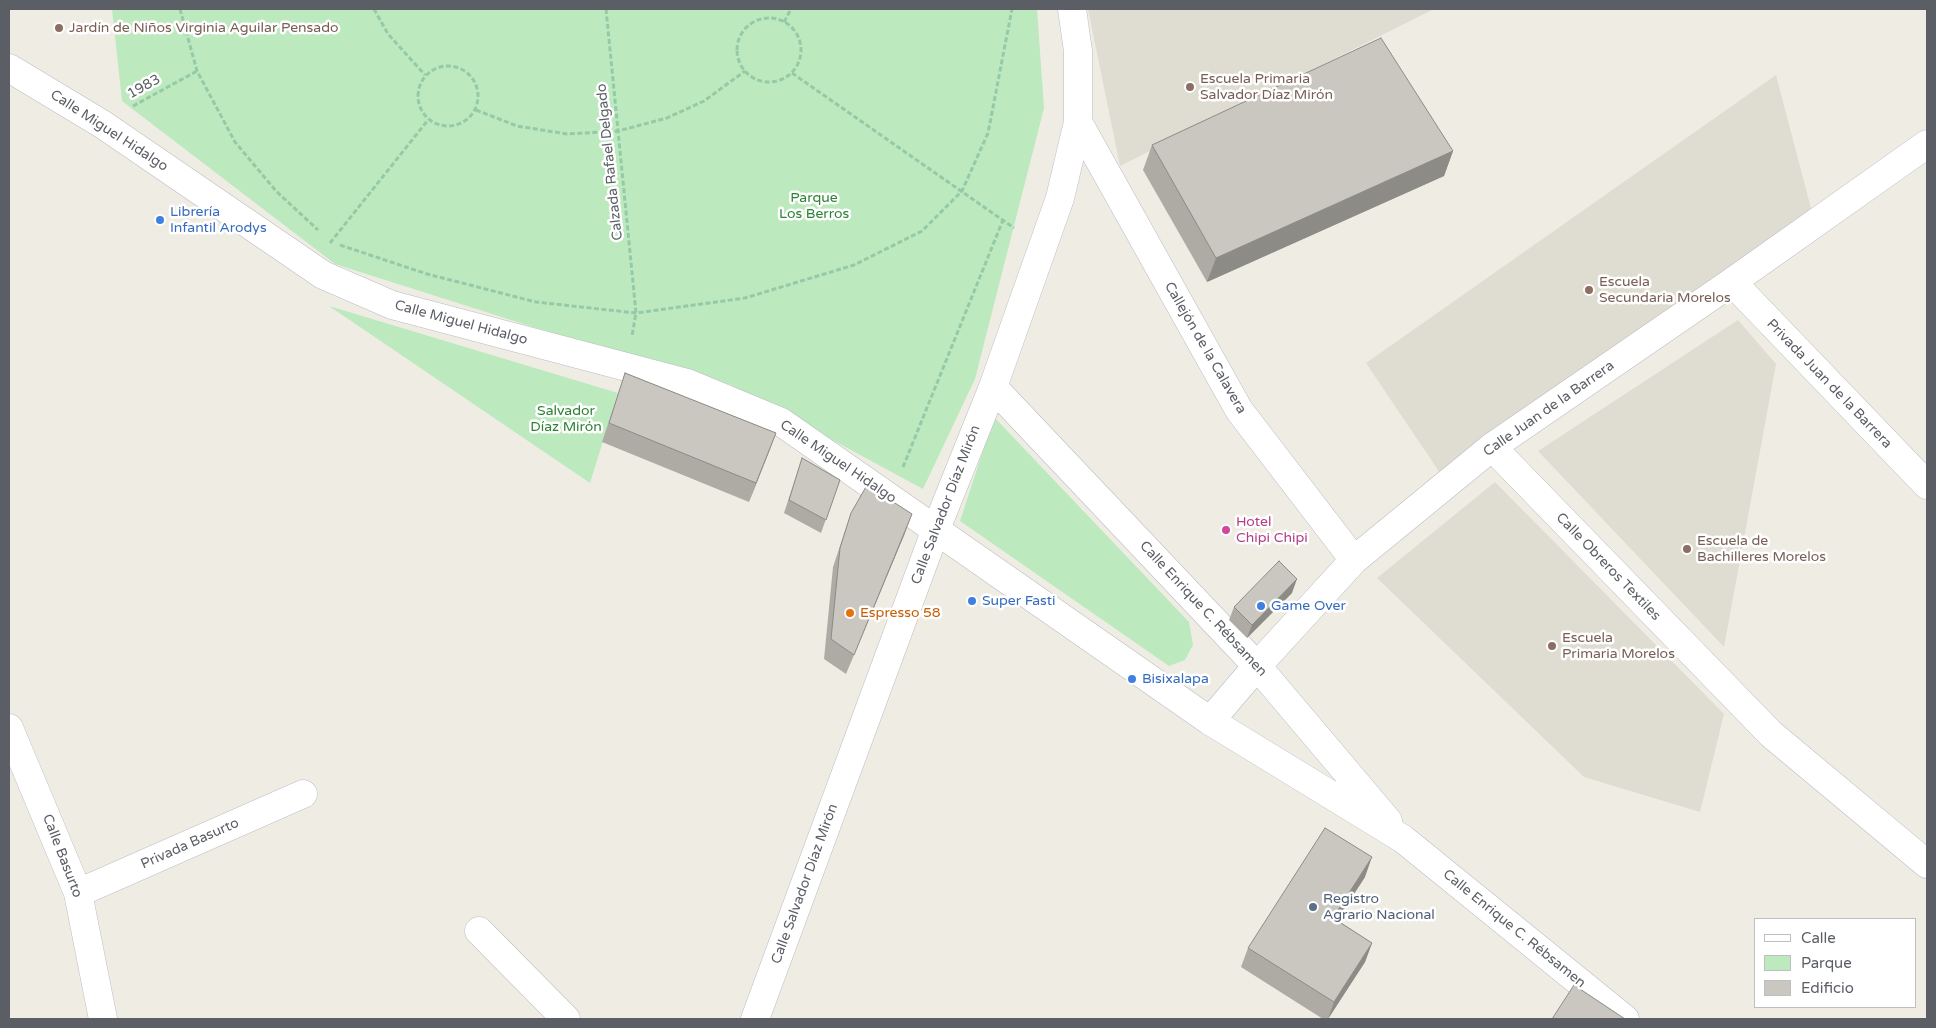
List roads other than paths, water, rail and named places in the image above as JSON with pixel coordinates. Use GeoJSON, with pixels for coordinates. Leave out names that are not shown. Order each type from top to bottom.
{"type":"FeatureCollection","features":[{"type":"Feature","properties":{"kind":"main road","name":"Calle Salvador Díaz Mirón"},"geometry":{"type":"LineString","coordinates":[[755,1019],[936,529],[993,387],[1060,198],[1078,122],[1078,51],[1072,9]]}},
{"type":"Feature","properties":{"kind":"main road","name":"Calle Miguel Hidalgo"},"geometry":{"type":"LineString","coordinates":[[9,68],[102,124],[323,275],[392,305],[687,383],[781,422],[936,529]]}},
{"type":"Feature","properties":{"kind":"main road","name":"Callejón de la Calavera"},"geometry":{"type":"LineString","coordinates":[[1078,122],[1239,410],[1354,560]]}},
{"type":"Feature","properties":{"kind":"main road","name":"Calle Juan de la Barrera"},"geometry":{"type":"LineString","coordinates":[[1210,721],[1257,666],[1354,560],[1492,447],[1732,282],[1927,144]]}},
{"type":"Feature","properties":{"kind":"main road","name":"Privada Juan de la Barrera"},"geometry":{"type":"LineString","coordinates":[[1732,282],[1927,485]]}},
{"type":"Feature","properties":{"kind":"main road","name":"Calle Enrique C. Rébsamen"},"geometry":{"type":"LineString","coordinates":[[993,387],[1257,666],[1403,839]]}},
{"type":"Feature","properties":{"kind":"main road","name":"Calle Obreros Textiles"},"geometry":{"type":"LineString","coordinates":[[1492,447],[1771,734],[1927,864]]}},
{"type":"Feature","properties":{"kind":"main road","name":"Calle Enrique C. Rébsamen"},"geometry":{"type":"LineString","coordinates":[[936,529],[1210,721],[1403,839],[1625,1019]]}},
{"type":"Feature","properties":{"kind":"main road","name":"Calle Basurto"},"geometry":{"type":"LineString","coordinates":[[9,728],[78,893],[103,1019]]}},
{"type":"Feature","properties":{"kind":"main road","name":"Privada Basurto"},"geometry":{"type":"LineString","coordinates":[[78,893],[303,794]]}},
{"type":"Feature","properties":{"kind":"main road"},"geometry":{"type":"LineString","coordinates":[[479,931],[566,1019]]}},
{"type":"Feature","properties":{"kind":"place","name":"Jardín de Niños Virginia Aguilar Pensado"},"geometry":{"type":"Point","coordinates":[59,28]}},
{"type":"Feature","properties":{"kind":"place","name":"Escuela Primaria Salvador Díaz Mirón"},"geometry":{"type":"Point","coordinates":[1190,87]}},
{"type":"Feature","properties":{"kind":"place","name":"Librería Infantil Arodys"},"geometry":{"type":"Point","coordinates":[160,220]}},
{"type":"Feature","properties":{"kind":"place","name":"Escuela Secundaria Morelos"},"geometry":{"type":"Point","coordinates":[1589,290]}},
{"type":"Feature","properties":{"kind":"place","name":"Hotel Chipi Chipi"},"geometry":{"type":"Point","coordinates":[1226,530]}},
{"type":"Feature","properties":{"kind":"place","name":"Escuela de Bachilleres Morelos"},"geometry":{"type":"Point","coordinates":[1687,549]}},
{"type":"Feature","properties":{"kind":"place","name":"Super Fasti"},"geometry":{"type":"Point","coordinates":[972,601]}},
{"type":"Feature","properties":{"kind":"place","name":"Game Over"},"geometry":{"type":"Point","coordinates":[1261,606]}},
{"type":"Feature","properties":{"kind":"place","name":"Espresso 58"},"geometry":{"type":"Point","coordinates":[850,613]}},
{"type":"Feature","properties":{"kind":"place","name":"Escuela Primaria Morelos"},"geometry":{"type":"Point","coordinates":[1552,646]}},
{"type":"Feature","properties":{"kind":"place","name":"Bisixalapa"},"geometry":{"type":"Point","coordinates":[1132,679]}},
{"type":"Feature","properties":{"kind":"place","name":"Registro Agrario Nacional"},"geometry":{"type":"Point","coordinates":[1313,907]}},
{"type":"Feature","properties":{"kind":"park label","name":"Parque Los Berros"},"geometry":{"type":"Point","coordinates":[814,206]}},
{"type":"Feature","properties":{"kind":"park label","name":"Salvador Díaz Mirón"},"geometry":{"type":"Point","coordinates":[566,420]}}]}
